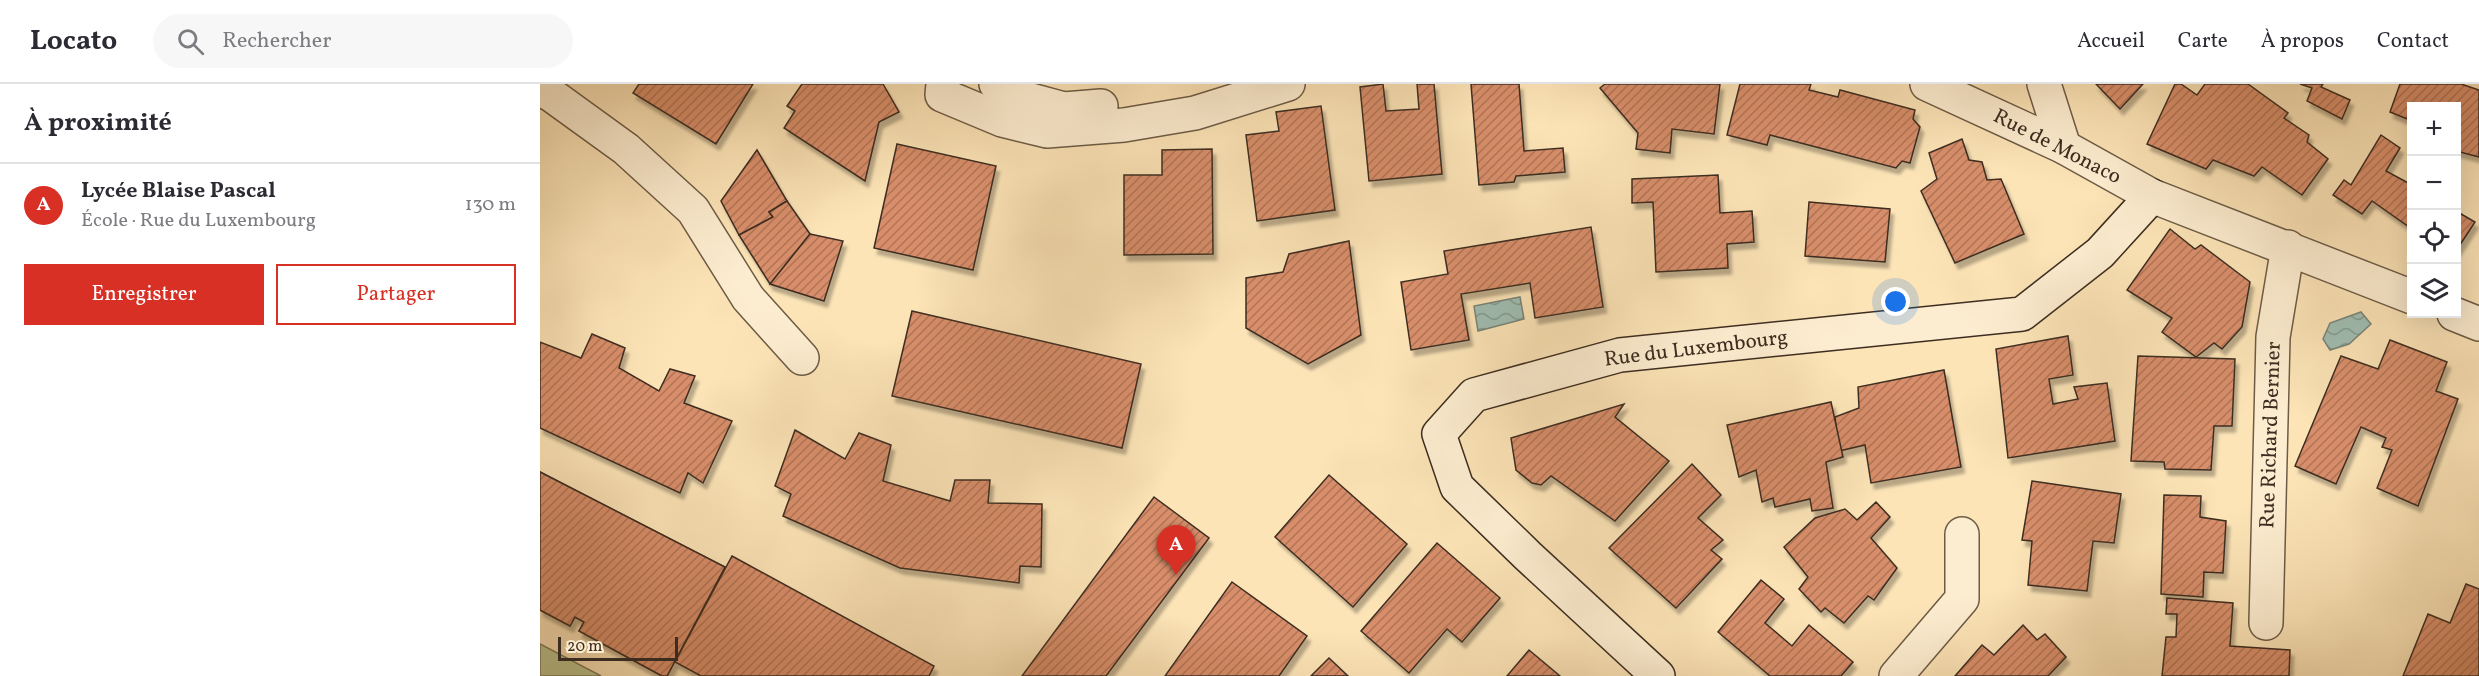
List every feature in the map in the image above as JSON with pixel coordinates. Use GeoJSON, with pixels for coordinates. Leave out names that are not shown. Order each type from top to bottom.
{"type":"FeatureCollection","features":[{"type":"Feature","properties":{"kind":"street"},"geometry":{"type":"LineString","coordinates":[[996,84],[1005,93],[1064,109],[1166,99],[1215,84]]}},
{"type":"Feature","properties":{"kind":"street"},"geometry":{"type":"LineString","coordinates":[[940,88],[1002,120],[1047,132],[1124,125],[1195,113],[1288,84]]}},
{"type":"Feature","properties":{"kind":"street","name":"Rue de Monaco"},"geometry":{"type":"LineString","coordinates":[[1927,84],[2064,147],[2152,196]]}},
{"type":"Feature","properties":{"kind":"street"},"geometry":{"type":"LineString","coordinates":[[2044,84],[2064,147]]}},
{"type":"Feature","properties":{"kind":"street"},"geometry":{"type":"LineString","coordinates":[[540,90],[550,94],[626,148],[693,210],[748,298],[802,358]]}},
{"type":"Feature","properties":{"kind":"street"},"geometry":{"type":"LineString","coordinates":[[2152,196],[2407,295]]}},
{"type":"Feature","properties":{"kind":"street","name":"Rue du Luxembourg"},"geometry":{"type":"LineString","coordinates":[[1658,676],[1457,487],[1439,434],[1474,395],[1620,355],[2022,314],[2100,253],[2152,196]]}},
{"type":"Feature","properties":{"kind":"street","name":"Rue Richard Bernier"},"geometry":{"type":"LineString","coordinates":[[2266,623],[2273,337],[2288,247]]}},
{"type":"Feature","properties":{"kind":"street"},"geometry":{"type":"LineString","coordinates":[[2461,317],[2479,324]]}},
{"type":"Feature","properties":{"kind":"street"},"geometry":{"type":"LineString","coordinates":[[1896,676],[1962,599],[1962,534]]}},
{"type":"Feature","properties":{"kind":"green space"},"geometry":{"type":"Polygon","coordinates":[[[540,644],[601,676],[540,676],[540,644]]]}},
{"type":"Feature","properties":{"kind":"water"},"geometry":{"type":"Polygon","coordinates":[[[1520,297],[1524,319],[1478,331],[1474,306],[1520,297]]]}},
{"type":"Feature","properties":{"kind":"water"},"geometry":{"type":"Polygon","coordinates":[[[2361,312],[2371,324],[2349,344],[2330,350],[2323,339],[2330,323],[2361,312]]]}},
{"type":"Feature","properties":{"kind":"building"},"geometry":{"type":"Polygon","coordinates":[[[639,84],[753,84],[716,144],[633,93],[639,84]]]}},
{"type":"Feature","properties":{"kind":"building"},"geometry":{"type":"Polygon","coordinates":[[[802,84],[883,84],[899,112],[879,122],[865,181],[784,128],[795,111],[787,106],[802,84]]]}},
{"type":"Feature","properties":{"kind":"building"},"geometry":{"type":"Polygon","coordinates":[[[1383,84],[1386,111],[1419,109],[1417,84],[1434,84],[1442,174],[1369,181],[1360,87],[1383,84]]]}},
{"type":"Feature","properties":{"kind":"building"},"geometry":{"type":"Polygon","coordinates":[[[1471,84],[1519,84],[1524,151],[1563,148],[1565,172],[1516,176],[1514,182],[1479,185],[1471,84]]]}},
{"type":"Feature","properties":{"kind":"building"},"geometry":{"type":"Polygon","coordinates":[[[1605,84],[1720,84],[1714,134],[1672,129],[1670,153],[1636,149],[1638,133],[1600,88],[1605,84]]]}},
{"type":"Feature","properties":{"kind":"building"},"geometry":{"type":"Polygon","coordinates":[[[1740,84],[1811,84],[1809,90],[1838,97],[1840,90],[1915,110],[1913,119],[1920,127],[1910,163],[1902,161],[1896,168],[1770,135],[1767,145],[1727,135],[1740,84]]]}},
{"type":"Feature","properties":{"kind":"building"},"geometry":{"type":"Polygon","coordinates":[[[2096,84],[2143,84],[2120,109],[2096,84]]]}},
{"type":"Feature","properties":{"kind":"building"},"geometry":{"type":"Polygon","coordinates":[[[2175,84],[2181,84],[2197,95],[2205,84],[2248,84],[2288,113],[2284,118],[2309,135],[2307,142],[2328,159],[2302,195],[2262,167],[2254,176],[2213,160],[2206,169],[2147,144],[2175,84]]]}},
{"type":"Feature","properties":{"kind":"building"},"geometry":{"type":"Polygon","coordinates":[[[2300,84],[2323,84],[2321,87],[2350,100],[2342,119],[2307,101],[2312,88],[2300,84]]]}},
{"type":"Feature","properties":{"kind":"building"},"geometry":{"type":"Polygon","coordinates":[[[2400,84],[2461,84],[2479,90],[2479,157],[2461,152],[2461,102],[2407,102],[2407,119],[2390,112],[2400,84]]]}},
{"type":"Feature","properties":{"kind":"building"},"geometry":{"type":"Polygon","coordinates":[[[1321,106],[1335,210],[1257,221],[1246,135],[1279,131],[1276,112],[1321,106]]]}},
{"type":"Feature","properties":{"kind":"building"},"geometry":{"type":"Polygon","coordinates":[[[2381,135],[2400,148],[2386,171],[2407,182],[2407,226],[2372,201],[2362,214],[2333,195],[2344,180],[2351,185],[2381,135]]]}},
{"type":"Feature","properties":{"kind":"building"},"geometry":{"type":"Polygon","coordinates":[[[1962,139],[1969,160],[1982,162],[1987,180],[2001,179],[2024,234],[1955,263],[1921,191],[1937,179],[1929,153],[1962,139]]]}},
{"type":"Feature","properties":{"kind":"building"},"geometry":{"type":"Polygon","coordinates":[[[897,144],[996,166],[973,270],[874,248],[897,144]]]}},
{"type":"Feature","properties":{"kind":"building"},"geometry":{"type":"Polygon","coordinates":[[[1212,149],[1213,254],[1124,255],[1124,175],[1162,175],[1162,150],[1212,149]]]}},
{"type":"Feature","properties":{"kind":"building"},"geometry":{"type":"Polygon","coordinates":[[[757,150],[787,201],[769,212],[773,217],[739,235],[721,201],[757,150]]]}},
{"type":"Feature","properties":{"kind":"building"},"geometry":{"type":"Polygon","coordinates":[[[1718,175],[1720,213],[1752,211],[1754,242],[1727,244],[1728,268],[1656,272],[1653,202],[1632,203],[1632,179],[1718,175]]]}},
{"type":"Feature","properties":{"kind":"building"},"geometry":{"type":"Polygon","coordinates":[[[787,201],[810,234],[770,284],[739,235],[773,217],[769,212],[787,201]]]}},
{"type":"Feature","properties":{"kind":"building"},"geometry":{"type":"Polygon","coordinates":[[[1809,202],[1890,209],[1885,262],[1805,256],[1809,202]]]}},
{"type":"Feature","properties":{"kind":"building"},"geometry":{"type":"Polygon","coordinates":[[[2461,214],[2475,222],[2461,243],[2461,214]]]}},
{"type":"Feature","properties":{"kind":"building"},"geometry":{"type":"Polygon","coordinates":[[[1591,227],[1603,307],[1535,318],[1530,283],[1461,294],[1469,340],[1411,350],[1401,282],[1448,274],[1444,251],[1591,227]]]}},
{"type":"Feature","properties":{"kind":"building"},"geometry":{"type":"Polygon","coordinates":[[[2170,229],[2195,249],[2201,245],[2250,282],[2242,327],[2222,349],[2214,343],[2196,357],[2162,332],[2172,318],[2127,290],[2170,229]]]}},
{"type":"Feature","properties":{"kind":"building"},"geometry":{"type":"Polygon","coordinates":[[[810,234],[843,241],[824,301],[770,284],[810,234]]]}},
{"type":"Feature","properties":{"kind":"building"},"geometry":{"type":"Polygon","coordinates":[[[1349,241],[1361,335],[1308,364],[1246,328],[1246,278],[1283,272],[1289,254],[1349,241]]]}},
{"type":"Feature","properties":{"kind":"building"},"geometry":{"type":"Polygon","coordinates":[[[912,311],[1141,364],[1122,448],[892,396],[912,311]]]}},
{"type":"Feature","properties":{"kind":"building"},"geometry":{"type":"Polygon","coordinates":[[[592,334],[625,348],[619,368],[659,391],[670,369],[695,376],[684,403],[732,421],[703,483],[688,473],[680,493],[540,428],[540,342],[581,358],[592,334]]]}},
{"type":"Feature","properties":{"kind":"building"},"geometry":{"type":"Polygon","coordinates":[[[2068,336],[2073,375],[2049,379],[2053,404],[2078,399],[2074,387],[2107,383],[2115,441],[2008,458],[1996,349],[2068,336]]]}},
{"type":"Feature","properties":{"kind":"building"},"geometry":{"type":"Polygon","coordinates":[[[2390,340],[2447,362],[2436,391],[2458,399],[2418,506],[2377,488],[2392,450],[2382,447],[2386,438],[2361,427],[2336,484],[2295,466],[2341,356],[2378,369],[2390,340]]]}},
{"type":"Feature","properties":{"kind":"building"},"geometry":{"type":"Polygon","coordinates":[[[2138,356],[2235,359],[2232,426],[2214,426],[2211,470],[2165,469],[2164,462],[2131,461],[2138,356]]]}},
{"type":"Feature","properties":{"kind":"building"},"geometry":{"type":"Polygon","coordinates":[[[1944,370],[1961,467],[1871,483],[1865,445],[1839,451],[1835,417],[1859,408],[1858,387],[1944,370]]]}},
{"type":"Feature","properties":{"kind":"building"},"geometry":{"type":"Polygon","coordinates":[[[1831,402],[1843,457],[1826,462],[1833,508],[1812,511],[1810,499],[1775,507],[1773,498],[1762,502],[1756,470],[1739,477],[1727,425],[1831,402]]]}},
{"type":"Feature","properties":{"kind":"building"},"geometry":{"type":"Polygon","coordinates":[[[1624,404],[1615,417],[1669,461],[1615,521],[1551,476],[1541,485],[1532,483],[1516,470],[1511,438],[1624,404]]]}},
{"type":"Feature","properties":{"kind":"building"},"geometry":{"type":"Polygon","coordinates":[[[795,430],[845,459],[859,433],[891,445],[883,481],[950,501],[955,480],[990,480],[988,503],[1042,504],[1041,567],[1020,566],[1019,583],[900,568],[783,516],[791,494],[775,486],[795,430]]]}},
{"type":"Feature","properties":{"kind":"building"},"geometry":{"type":"Polygon","coordinates":[[[1692,464],[1721,495],[1698,518],[1723,540],[1711,550],[1722,559],[1676,608],[1609,548],[1692,464]]]}},
{"type":"Feature","properties":{"kind":"building"},"geometry":{"type":"Polygon","coordinates":[[[540,472],[725,567],[667,676],[662,676],[579,631],[584,622],[575,617],[570,626],[540,610],[540,472]]]}},
{"type":"Feature","properties":{"kind":"building"},"geometry":{"type":"Polygon","coordinates":[[[540,472],[725,567],[667,676],[662,676],[579,631],[584,622],[575,617],[570,626],[540,610],[540,472]]]}},
{"type":"Feature","properties":{"kind":"building"},"geometry":{"type":"Polygon","coordinates":[[[1329,475],[1407,544],[1353,607],[1275,537],[1329,475]]]}},
{"type":"Feature","properties":{"kind":"building"},"geometry":{"type":"Polygon","coordinates":[[[2032,481],[2121,494],[2114,543],[2093,541],[2087,591],[2028,585],[2032,541],[2022,540],[2032,481]]]}},
{"type":"Feature","properties":{"kind":"building"},"geometry":{"type":"Polygon","coordinates":[[[2164,495],[2201,496],[2200,517],[2226,521],[2223,573],[2204,572],[2203,597],[2161,594],[2164,495]]]}},
{"type":"Feature","properties":{"kind":"building"},"geometry":{"type":"Polygon","coordinates":[[[1154,497],[1209,538],[1106,676],[1022,676],[1154,497]]]}},
{"type":"Feature","properties":{"kind":"building"},"geometry":{"type":"Polygon","coordinates":[[[1876,502],[1890,517],[1871,538],[1897,568],[1874,600],[1868,596],[1844,623],[1825,608],[1821,612],[1799,589],[1808,577],[1784,547],[1815,518],[1845,509],[1857,520],[1876,502]]]}},
{"type":"Feature","properties":{"kind":"building"},"geometry":{"type":"Polygon","coordinates":[[[1437,543],[1500,598],[1462,642],[1447,629],[1409,673],[1361,631],[1437,543]]]}},
{"type":"Feature","properties":{"kind":"building"},"geometry":{"type":"Polygon","coordinates":[[[732,556],[934,666],[929,676],[701,676],[675,662],[732,556]]]}},
{"type":"Feature","properties":{"kind":"building"},"geometry":{"type":"Polygon","coordinates":[[[1761,580],[1784,599],[1765,623],[1792,646],[1809,625],[1853,662],[1841,676],[1770,676],[1718,632],[1761,580]]]}},
{"type":"Feature","properties":{"kind":"building"},"geometry":{"type":"Polygon","coordinates":[[[1232,582],[1307,636],[1279,676],[1165,676],[1232,582]]]}},
{"type":"Feature","properties":{"kind":"building"},"geometry":{"type":"Polygon","coordinates":[[[2466,584],[2479,589],[2479,676],[2403,676],[2428,614],[2450,623],[2466,584]]]}},
{"type":"Feature","properties":{"kind":"building"},"geometry":{"type":"Polygon","coordinates":[[[2167,598],[2233,603],[2230,646],[2290,650],[2289,676],[2162,676],[2166,637],[2176,637],[2177,614],[2166,614],[2167,598]]]}},
{"type":"Feature","properties":{"kind":"building"},"geometry":{"type":"Polygon","coordinates":[[[2023,625],[2037,640],[2045,634],[2066,657],[2048,676],[1955,676],[1982,645],[1994,655],[2023,625]]]}},
{"type":"Feature","properties":{"kind":"building"},"geometry":{"type":"Polygon","coordinates":[[[1529,650],[1560,676],[1507,676],[1529,650]]]}},
{"type":"Feature","properties":{"kind":"building"},"geometry":{"type":"Polygon","coordinates":[[[1329,658],[1348,676],[1311,676],[1329,658]]]}},
{"type":"Feature","properties":{"kind":"place","name":"Lycée Blaise Pascal"},"geometry":{"type":"Point","coordinates":[1176,575]}}]}
